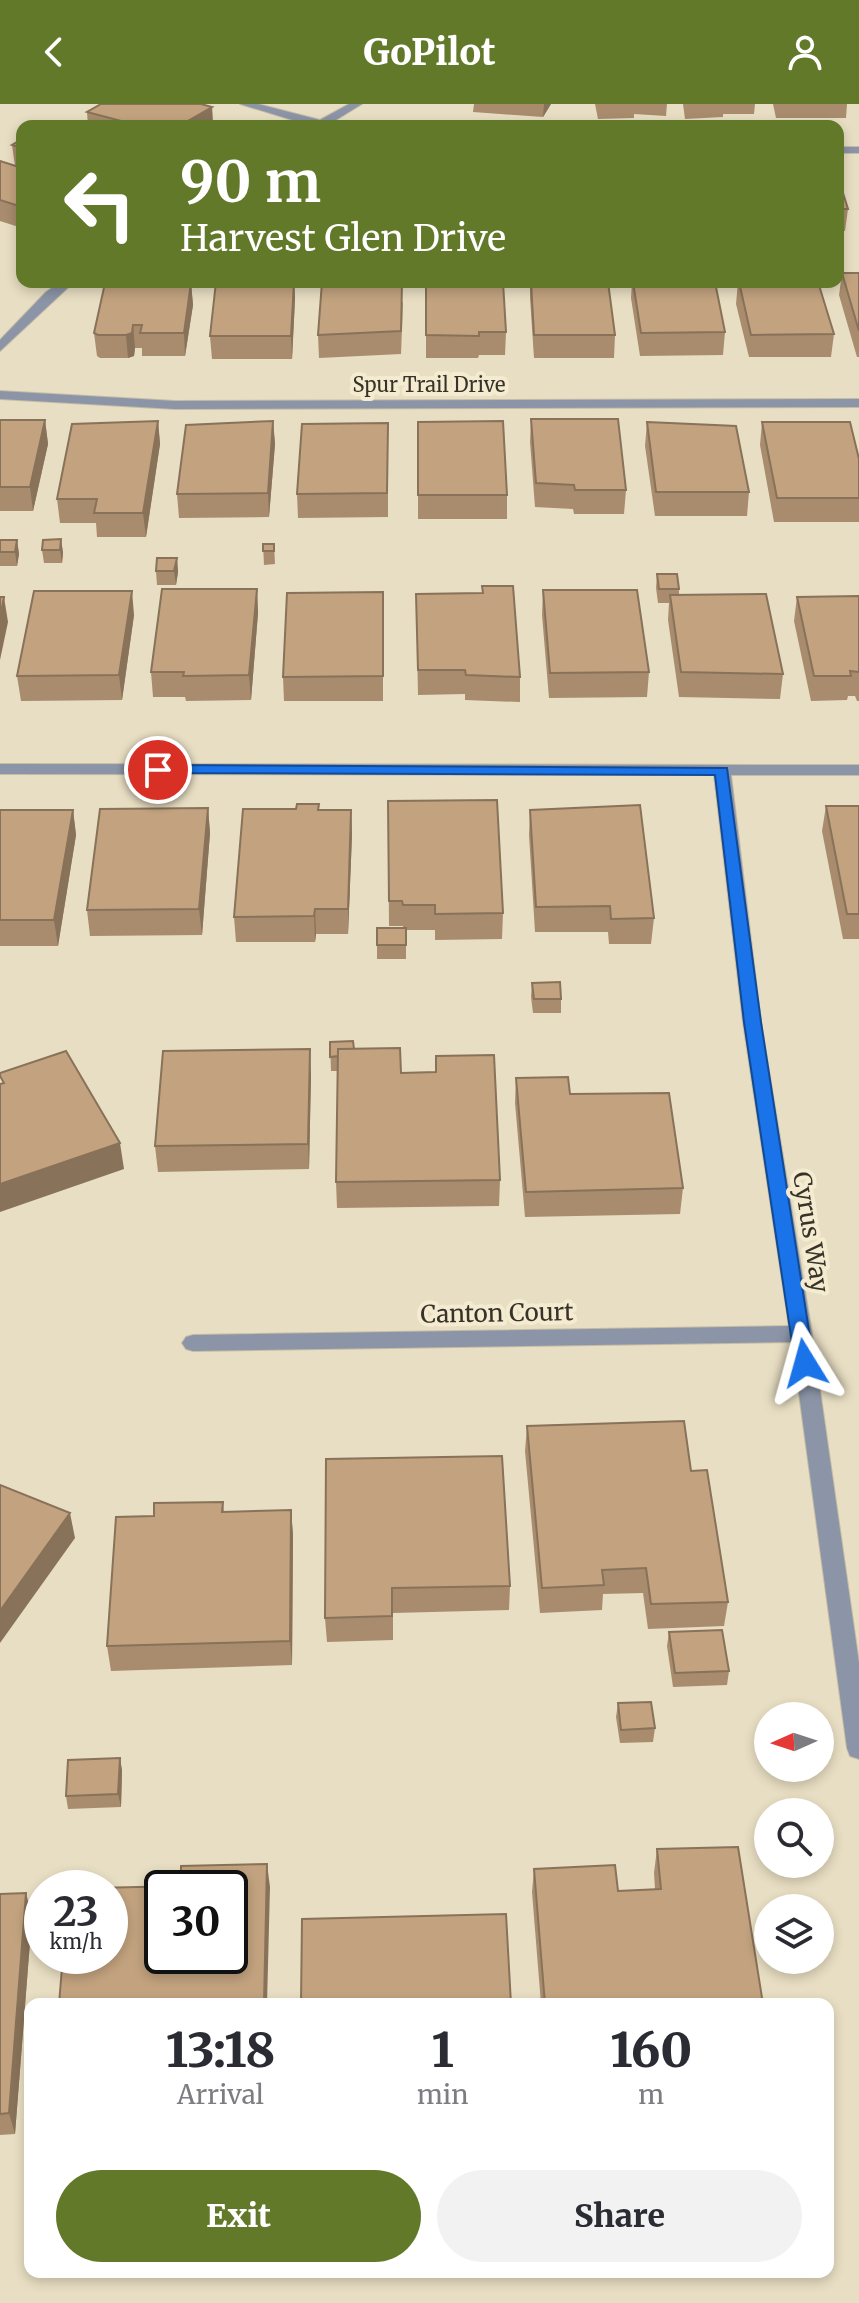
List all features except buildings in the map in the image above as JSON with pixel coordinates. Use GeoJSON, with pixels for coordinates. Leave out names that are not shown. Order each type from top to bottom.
{"type":"FeatureCollection","features":[{"type":"Feature","properties":{"kind":"street"},"geometry":{"type":"LineString","coordinates":[[245,104],[304,120]]}},
{"type":"Feature","properties":{"kind":"street"},"geometry":{"type":"LineString","coordinates":[[330,120],[357,104]]}},
{"type":"Feature","properties":{"kind":"street"},"geometry":{"type":"LineString","coordinates":[[0,347],[60,288]]}},
{"type":"Feature","properties":{"kind":"street","name":"Spur Trail Drive"},"geometry":{"type":"LineString","coordinates":[[0,395],[175,405],[859,403]]}},
{"type":"Feature","properties":{"kind":"street"},"geometry":{"type":"LineString","coordinates":[[0,769],[859,770]]}},
{"type":"Feature","properties":{"kind":"street","name":"Cyrus Way"},"geometry":{"type":"LineString","coordinates":[[722,771],[752,1022],[801,1334],[859,1748]]}},
{"type":"Feature","properties":{"kind":"street","name":"Canton Court"},"geometry":{"type":"LineString","coordinates":[[193,1343],[801,1334]]}},
{"type":"Feature","properties":{"kind":"route"},"geometry":{"type":"LineString","coordinates":[[158,770],[722,771],[752,1022],[805,1363]]}}]}
